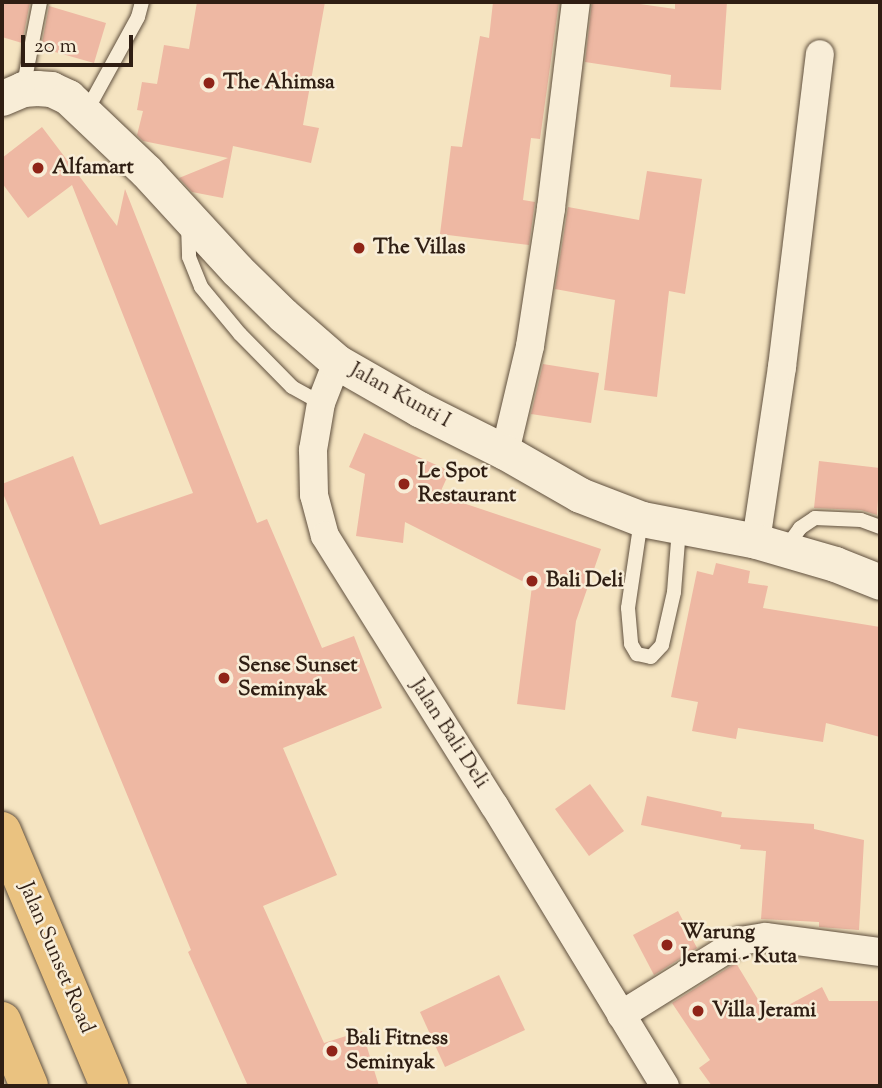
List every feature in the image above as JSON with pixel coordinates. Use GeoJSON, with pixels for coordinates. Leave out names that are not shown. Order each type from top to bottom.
{"type":"FeatureCollection","features":[{"type":"Feature","properties":{"kind":"highway","name":"Jalan Sunset Road"},"geometry":{"type":"LineString","coordinates":[[2,831],[109,1086]]}},
{"type":"Feature","properties":{"kind":"highway"},"geometry":{"type":"LineString","coordinates":[[2,1021],[29,1086]]}},
{"type":"Feature","properties":{"kind":"street"},"geometry":{"type":"LineString","coordinates":[[505,452],[530,346],[551,208],[576,2]]}},
{"type":"Feature","properties":{"kind":"street"},"geometry":{"type":"LineString","coordinates":[[770,546],[782,367],[820,54]]}},
{"type":"Feature","properties":{"kind":"street","name":"Jalan Kunti I"},"geometry":{"type":"LineString","coordinates":[[12,93],[51,89],[68,97],[86,112],[237,270],[337,362],[419,409],[505,452],[580,495],[642,519],[770,546],[835,564],[880,582]]}},
{"type":"Feature","properties":{"kind":"street","name":"Jalan Bali Deli"},"geometry":{"type":"LineString","coordinates":[[337,362],[321,403],[311,475],[325,536],[665,1086]]}},
{"type":"Feature","properties":{"kind":"street"},"geometry":{"type":"LineString","coordinates":[[621,1015],[740,941],[766,937],[880,952]]}},
{"type":"Feature","properties":{"kind":"lane"},"geometry":{"type":"LineString","coordinates":[[12,93],[40,2]]}},
{"type":"Feature","properties":{"kind":"lane"},"geometry":{"type":"LineString","coordinates":[[86,112],[138,17],[142,2]]}},
{"type":"Feature","properties":{"kind":"lane"},"geometry":{"type":"LineString","coordinates":[[187,218],[189,257],[201,287],[292,387],[321,403]]}},
{"type":"Feature","properties":{"kind":"lane"},"geometry":{"type":"LineString","coordinates":[[770,546],[815,517],[861,520],[880,527]]}},
{"type":"Feature","properties":{"kind":"lane"},"geometry":{"type":"LineString","coordinates":[[642,519],[628,608],[631,644],[637,654],[651,657],[662,645],[674,592],[680,528]]}},
{"type":"Feature","properties":{"kind":"building"},"geometry":{"type":"Polygon","coordinates":[[[2,2],[30,2],[22,43],[2,37],[2,2]]]}},
{"type":"Feature","properties":{"kind":"building"},"geometry":{"type":"Polygon","coordinates":[[[197,2],[325,2],[303,125],[319,128],[311,163],[233,146],[223,198],[192,192],[179,178],[228,158],[143,141],[137,135],[143,111],[137,110],[142,82],[157,84],[164,45],[189,49],[197,2]]]}},
{"type":"Feature","properties":{"kind":"building"},"geometry":{"type":"Polygon","coordinates":[[[493,2],[559,2],[540,139],[531,138],[523,200],[535,202],[529,245],[440,234],[451,146],[462,147],[480,36],[489,38],[493,2]]]}},
{"type":"Feature","properties":{"kind":"building"},"geometry":{"type":"Polygon","coordinates":[[[592,2],[626,2],[675,9],[675,2],[727,2],[721,90],[670,87],[671,75],[585,62],[592,2]]]}},
{"type":"Feature","properties":{"kind":"building"},"geometry":{"type":"Polygon","coordinates":[[[49,6],[106,23],[94,63],[41,48],[49,6]]]}},
{"type":"Feature","properties":{"kind":"building"},"geometry":{"type":"Polygon","coordinates":[[[42,127],[117,226],[125,189],[257,523],[267,519],[322,648],[354,636],[382,708],[283,748],[337,875],[263,906],[324,1043],[362,1031],[379,1086],[248,1086],[188,952],[191,950],[2,491],[2,484],[73,456],[100,525],[193,493],[72,185],[28,218],[2,183],[2,158],[42,127]]]}},
{"type":"Feature","properties":{"kind":"building"},"geometry":{"type":"Polygon","coordinates":[[[647,171],[702,179],[685,294],[669,291],[657,397],[604,390],[615,300],[555,289],[568,207],[639,220],[647,171]]]}},
{"type":"Feature","properties":{"kind":"building"},"geometry":{"type":"Polygon","coordinates":[[[543,364],[599,373],[591,423],[531,414],[543,364]]]}},
{"type":"Feature","properties":{"kind":"building"},"geometry":{"type":"Polygon","coordinates":[[[364,433],[450,471],[439,495],[601,549],[576,621],[565,710],[517,704],[532,586],[405,522],[403,543],[356,536],[365,474],[349,467],[364,433]]]}},
{"type":"Feature","properties":{"kind":"building"},"geometry":{"type":"Polygon","coordinates":[[[819,461],[880,468],[877,515],[861,510],[814,508],[819,461]]]}},
{"type":"Feature","properties":{"kind":"building"},"geometry":{"type":"Polygon","coordinates":[[[716,563],[750,571],[748,583],[768,586],[763,608],[880,627],[880,737],[826,723],[823,742],[738,728],[736,739],[692,731],[698,702],[671,697],[697,571],[713,575],[716,563]]]}},
{"type":"Feature","properties":{"kind":"building"},"geometry":{"type":"Polygon","coordinates":[[[590,784],[624,831],[589,856],[555,809],[590,784]]]}},
{"type":"Feature","properties":{"kind":"building"},"geometry":{"type":"Polygon","coordinates":[[[647,796],[722,812],[721,817],[814,824],[814,829],[864,840],[859,930],[819,927],[819,922],[761,919],[766,851],[740,849],[741,845],[641,825],[647,796]]]}},
{"type":"Feature","properties":{"kind":"building","name":"Warung Jerami - Kuta"},"geometry":{"type":"Polygon","coordinates":[[[678,911],[697,948],[654,975],[633,935],[678,911]]]}},
{"type":"Feature","properties":{"kind":"building"},"geometry":{"type":"Polygon","coordinates":[[[736,963],[768,1016],[822,987],[829,1001],[880,1001],[880,1086],[712,1086],[699,1068],[710,1060],[672,1003],[736,963]]]}},
{"type":"Feature","properties":{"kind":"building"},"geometry":{"type":"Polygon","coordinates":[[[499,975],[525,1030],[445,1067],[420,1012],[499,975]]]}},
{"type":"Feature","properties":{"kind":"place","name":"The Ahimsa"},"geometry":{"type":"Point","coordinates":[209,83]}},
{"type":"Feature","properties":{"kind":"place","name":"Alfamart"},"geometry":{"type":"Point","coordinates":[38,168]}},
{"type":"Feature","properties":{"kind":"place","name":"The Villas"},"geometry":{"type":"Point","coordinates":[359,248]}},
{"type":"Feature","properties":{"kind":"place","name":"Le Spot Restaurant"},"geometry":{"type":"Point","coordinates":[404,484]}},
{"type":"Feature","properties":{"kind":"place","name":"Bali Deli"},"geometry":{"type":"Point","coordinates":[532,581]}},
{"type":"Feature","properties":{"kind":"place","name":"Sense Sunset Seminyak"},"geometry":{"type":"Point","coordinates":[224,678]}},
{"type":"Feature","properties":{"kind":"place","name":"Warung Jerami - Kuta"},"geometry":{"type":"Point","coordinates":[667,945]}},
{"type":"Feature","properties":{"kind":"place","name":"Villa Jerami"},"geometry":{"type":"Point","coordinates":[698,1011]}},
{"type":"Feature","properties":{"kind":"place","name":"Bali Fitness Seminyak"},"geometry":{"type":"Point","coordinates":[332,1051]}}]}
